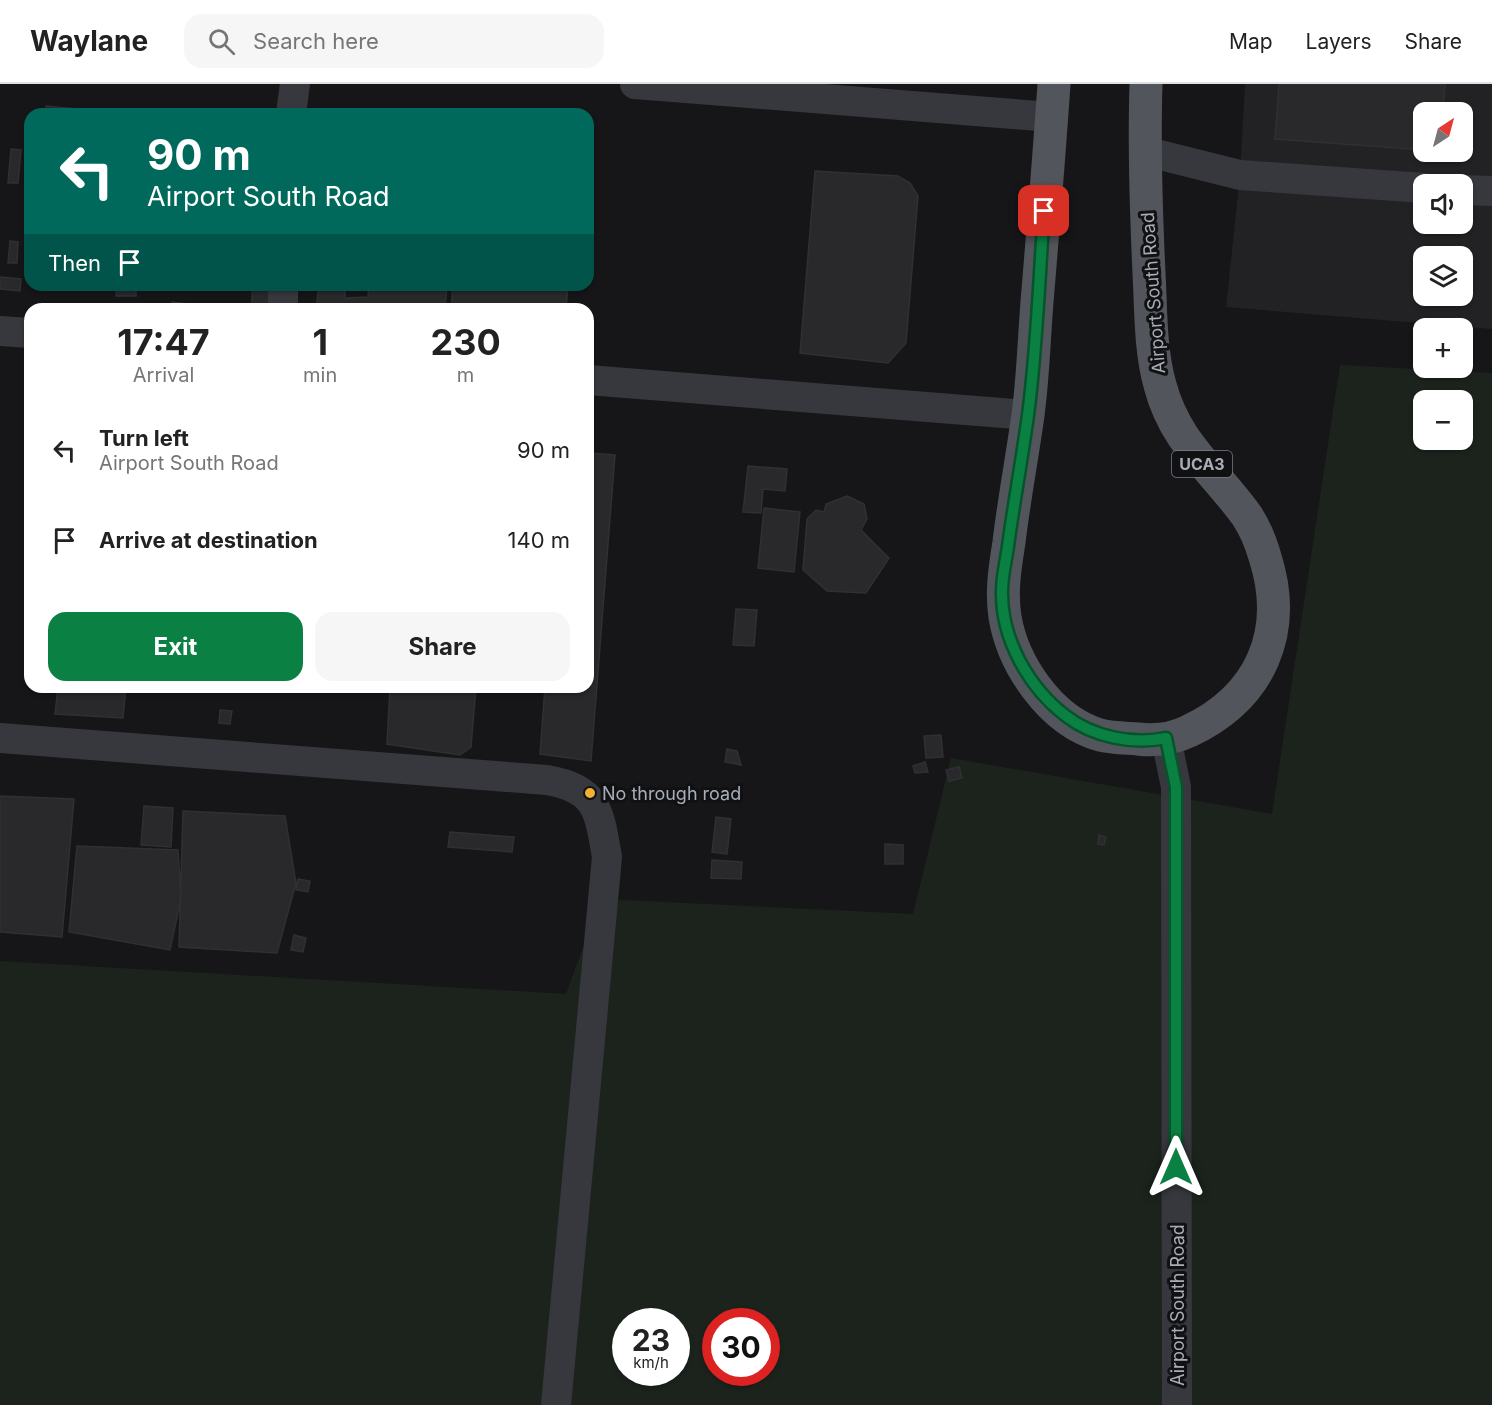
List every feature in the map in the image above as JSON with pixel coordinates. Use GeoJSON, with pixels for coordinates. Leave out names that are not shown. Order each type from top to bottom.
{"type":"FeatureCollection","features":[{"type":"Feature","properties":{"kind":"main road","name":"Airport South Road"},"geometry":{"type":"LineString","coordinates":[[1054,84],[1028,415],[1002,592],[1014,651],[1032,682],[1056,709],[1075,723],[1098,735],[1154,741],[1184,734],[1214,718],[1239,696],[1258,670],[1272,639],[1275,602],[1271,575],[1261,544],[1248,517],[1189,448],[1169,415],[1159,381],[1151,319],[1144,151],[1146,84]]}},
{"type":"Feature","properties":{"kind":"street"},"geometry":{"type":"LineString","coordinates":[[292,108],[295,84]]}},
{"type":"Feature","properties":{"kind":"street"},"geometry":{"type":"LineString","coordinates":[[635,84],[880,93],[1051,117]]}},
{"type":"Feature","properties":{"kind":"street"},"geometry":{"type":"LineString","coordinates":[[1144,151],[1240,175],[1413,187]]}},
{"type":"Feature","properties":{"kind":"street"},"geometry":{"type":"LineString","coordinates":[[1473,190],[1492,191]]}},
{"type":"Feature","properties":{"kind":"street"},"geometry":{"type":"LineString","coordinates":[[0,331],[24,333]]}},
{"type":"Feature","properties":{"kind":"street"},"geometry":{"type":"LineString","coordinates":[[594,380],[1028,415]]}},
{"type":"Feature","properties":{"kind":"street"},"geometry":{"type":"LineString","coordinates":[[0,738],[547,780],[570,784],[586,795],[599,814],[607,857],[556,1405]]}},
{"type":"Feature","properties":{"kind":"street","name":"Airport South Road"},"geometry":{"type":"LineString","coordinates":[[1166,738],[1176,787],[1177,1405]]}},
{"type":"Feature","properties":{"kind":"shaded area"},"geometry":{"type":"Polygon","coordinates":[[[1245,84],[1492,84],[1492,329],[1473,327],[1473,318],[1413,318],[1413,322],[1226,307],[1240,175],[1245,84]]]}},
{"type":"Feature","properties":{"kind":"shaded area"},"geometry":{"type":"Polygon","coordinates":[[[1340,365],[1413,369],[1413,378],[1473,378],[1473,372],[1492,373],[1492,1405],[0,1405],[0,961],[566,994],[601,899],[913,914],[951,758],[1272,814],[1340,365]]]}},
{"type":"Feature","properties":{"kind":"building"},"geometry":{"type":"Polygon","coordinates":[[[1279,84],[1445,84],[1444,102],[1413,102],[1413,149],[1275,139],[1279,84]]]}},
{"type":"Feature","properties":{"kind":"building"},"geometry":{"type":"Polygon","coordinates":[[[11,149],[21,150],[18,183],[8,183],[11,149]]]}},
{"type":"Feature","properties":{"kind":"building"},"geometry":{"type":"Polygon","coordinates":[[[815,171],[898,176],[910,183],[918,196],[906,343],[888,363],[800,353],[815,171]]]}},
{"type":"Feature","properties":{"kind":"building"},"geometry":{"type":"Polygon","coordinates":[[[10,241],[18,242],[17,263],[8,263],[10,241]]]}},
{"type":"Feature","properties":{"kind":"building"},"geometry":{"type":"Polygon","coordinates":[[[0,277],[21,279],[20,291],[0,289],[0,277]]]}},
{"type":"Feature","properties":{"kind":"building"},"geometry":{"type":"Polygon","coordinates":[[[116,291],[136,291],[136,296],[116,296],[116,291]]]}},
{"type":"Feature","properties":{"kind":"building"},"geometry":{"type":"Polygon","coordinates":[[[252,291],[270,291],[269,303],[252,303],[252,291]]]}},
{"type":"Feature","properties":{"kind":"building"},"geometry":{"type":"Polygon","coordinates":[[[318,291],[345,291],[345,298],[368,297],[368,291],[446,291],[446,303],[317,303],[318,291]]]}},
{"type":"Feature","properties":{"kind":"building"},"geometry":{"type":"Polygon","coordinates":[[[452,291],[568,291],[566,303],[452,303],[452,291]]]}},
{"type":"Feature","properties":{"kind":"building"},"geometry":{"type":"Polygon","coordinates":[[[594,453],[615,455],[591,761],[540,754],[545,693],[594,693],[594,453]]]}},
{"type":"Feature","properties":{"kind":"building"},"geometry":{"type":"Polygon","coordinates":[[[748,466],[787,469],[785,491],[763,489],[761,513],[743,512],[748,466]]]}},
{"type":"Feature","properties":{"kind":"building"},"geometry":{"type":"Polygon","coordinates":[[[847,496],[864,504],[867,519],[861,530],[889,558],[866,593],[827,591],[803,570],[807,519],[816,510],[824,512],[826,504],[847,496]]]}},
{"type":"Feature","properties":{"kind":"building"},"geometry":{"type":"Polygon","coordinates":[[[764,508],[800,512],[794,572],[758,568],[764,508]]]}},
{"type":"Feature","properties":{"kind":"building"},"geometry":{"type":"Polygon","coordinates":[[[736,609],[757,610],[754,646],[733,645],[736,609]]]}},
{"type":"Feature","properties":{"kind":"building"},"geometry":{"type":"Polygon","coordinates":[[[57,693],[125,693],[123,718],[55,714],[57,693]]]}},
{"type":"Feature","properties":{"kind":"building"},"geometry":{"type":"Polygon","coordinates":[[[390,693],[476,693],[471,747],[460,755],[387,744],[390,693]]]}},
{"type":"Feature","properties":{"kind":"building"},"geometry":{"type":"Polygon","coordinates":[[[220,710],[232,711],[230,724],[219,723],[220,710]]]}},
{"type":"Feature","properties":{"kind":"building"},"geometry":{"type":"Polygon","coordinates":[[[941,735],[943,757],[926,758],[924,736],[941,735]]]}},
{"type":"Feature","properties":{"kind":"building"},"geometry":{"type":"Polygon","coordinates":[[[727,749],[737,751],[741,765],[725,762],[727,749]]]}},
{"type":"Feature","properties":{"kind":"building"},"geometry":{"type":"Polygon","coordinates":[[[925,762],[928,772],[915,773],[913,766],[925,762]]]}},
{"type":"Feature","properties":{"kind":"building"},"geometry":{"type":"Polygon","coordinates":[[[959,767],[962,778],[949,781],[946,770],[959,767]]]}},
{"type":"Feature","properties":{"kind":"building"},"geometry":{"type":"Polygon","coordinates":[[[0,796],[74,799],[62,937],[0,932],[0,796]]]}},
{"type":"Feature","properties":{"kind":"building"},"geometry":{"type":"Polygon","coordinates":[[[144,806],[173,808],[171,847],[141,845],[144,806]]]}},
{"type":"Feature","properties":{"kind":"building"},"geometry":{"type":"Polygon","coordinates":[[[183,811],[285,816],[296,883],[277,953],[179,947],[183,811]]]}},
{"type":"Feature","properties":{"kind":"building"},"geometry":{"type":"Polygon","coordinates":[[[716,817],[731,819],[727,854],[712,852],[716,817]]]}},
{"type":"Feature","properties":{"kind":"building"},"geometry":{"type":"Polygon","coordinates":[[[450,832],[514,837],[512,852],[448,847],[450,832]]]}},
{"type":"Feature","properties":{"kind":"building"},"geometry":{"type":"Polygon","coordinates":[[[1099,835],[1106,837],[1104,845],[1098,844],[1099,835]]]}},
{"type":"Feature","properties":{"kind":"building"},"geometry":{"type":"Polygon","coordinates":[[[885,844],[903,845],[903,864],[885,864],[885,844]]]}},
{"type":"Feature","properties":{"kind":"building"},"geometry":{"type":"Polygon","coordinates":[[[77,846],[178,850],[181,899],[170,950],[69,932],[77,846]]]}},
{"type":"Feature","properties":{"kind":"building"},"geometry":{"type":"Polygon","coordinates":[[[712,860],[742,862],[741,879],[711,878],[712,860]]]}},
{"type":"Feature","properties":{"kind":"building"},"geometry":{"type":"Polygon","coordinates":[[[298,879],[310,881],[308,892],[296,890],[298,879]]]}},
{"type":"Feature","properties":{"kind":"building"},"geometry":{"type":"Polygon","coordinates":[[[294,935],[306,938],[303,952],[291,950],[294,935]]]}},
{"type":"Feature","properties":{"kind":"place","name":"No through road"},"geometry":{"type":"Point","coordinates":[590,793]}},
{"type":"Feature","properties":{"kind":"route"},"geometry":{"type":"LineString","coordinates":[[1044,211],[1028,415],[1018,468],[1002,592],[1006,621],[1014,651],[1032,682],[1056,709],[1075,723],[1098,735],[1154,741],[1166,738],[1176,787],[1176,1167]]}}]}
